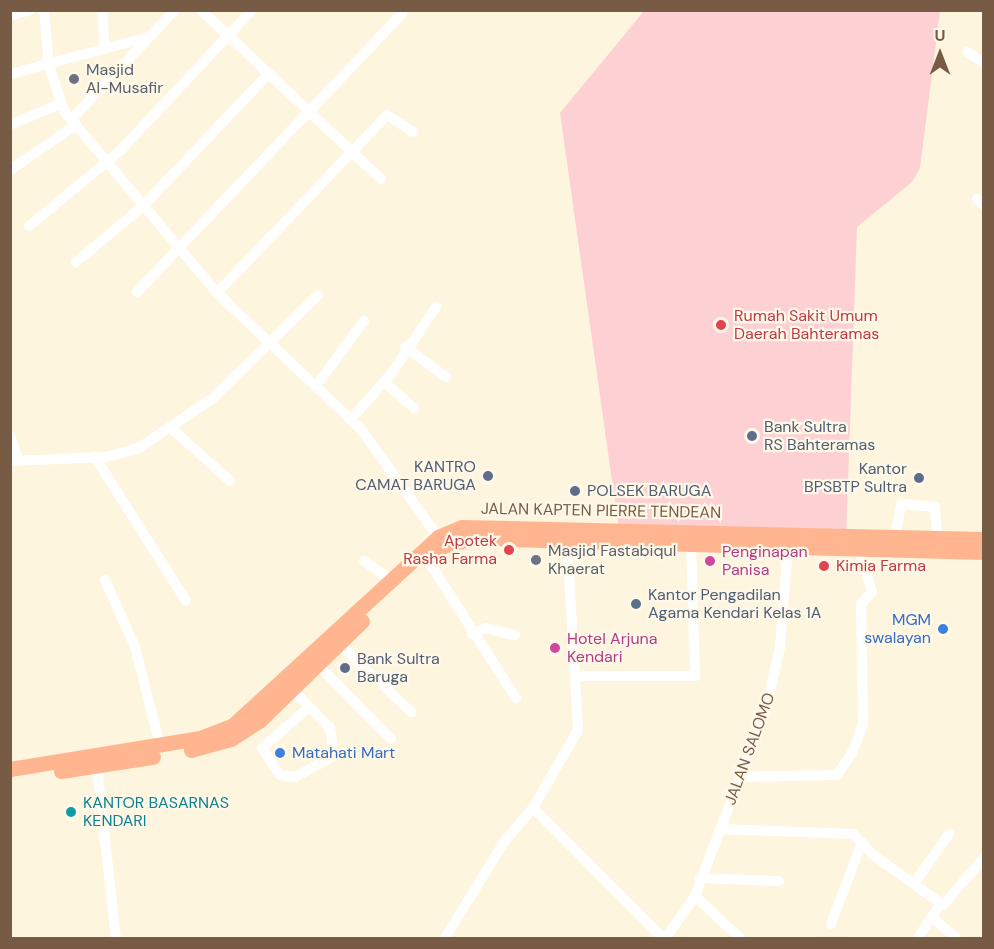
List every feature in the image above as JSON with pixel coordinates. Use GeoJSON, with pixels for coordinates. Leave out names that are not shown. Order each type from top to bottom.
{"type":"FeatureCollection","features":[{"type":"Feature","properties":{"kind":"highway","name":"JALAN KAPTEN PIERRE TENDEAN"},"geometry":{"type":"LineString","coordinates":[[10,769],[97,766],[231,740],[294,690],[340,645],[350,626],[391,580],[438,537],[462,527],[825,542],[859,549],[984,552]]}},
{"type":"Feature","properties":{"kind":"highway","name":"JALAN KAPTEN PIERRE TENDEAN"},"geometry":{"type":"LineString","coordinates":[[10,778],[42,769],[214,734],[252,713],[444,546],[473,538],[567,539],[633,535],[691,544],[788,546],[895,536],[984,539]]}},
{"type":"Feature","properties":{"kind":"street"},"geometry":{"type":"LineString","coordinates":[[10,16],[30,10]]}},
{"type":"Feature","properties":{"kind":"street"},"geometry":{"type":"LineString","coordinates":[[44,10],[49,65],[60,104],[74,123],[142,207],[217,292],[268,345],[351,419],[438,537]]}},
{"type":"Feature","properties":{"kind":"street"},"geometry":{"type":"LineString","coordinates":[[102,10],[105,49]]}},
{"type":"Feature","properties":{"kind":"street"},"geometry":{"type":"LineString","coordinates":[[10,170],[74,123],[175,10]]}},
{"type":"Feature","properties":{"kind":"street"},"geometry":{"type":"LineString","coordinates":[[201,10],[381,179]]}},
{"type":"Feature","properties":{"kind":"street"},"geometry":{"type":"LineString","coordinates":[[29,226],[107,164],[252,10]]}},
{"type":"Feature","properties":{"kind":"street"},"geometry":{"type":"LineString","coordinates":[[137,292],[403,13]]}},
{"type":"Feature","properties":{"kind":"street"},"geometry":{"type":"LineString","coordinates":[[10,75],[149,37]]}},
{"type":"Feature","properties":{"kind":"street"},"geometry":{"type":"LineString","coordinates":[[967,52],[984,63]]}},
{"type":"Feature","properties":{"kind":"street"},"geometry":{"type":"LineString","coordinates":[[75,262],[142,207],[269,73]]}},
{"type":"Feature","properties":{"kind":"street"},"geometry":{"type":"LineString","coordinates":[[10,125],[60,104]]}},
{"type":"Feature","properties":{"kind":"street"},"geometry":{"type":"LineString","coordinates":[[217,292],[387,115],[413,132]]}},
{"type":"Feature","properties":{"kind":"street"},"geometry":{"type":"LineString","coordinates":[[10,436],[15,461],[95,458],[132,452],[213,398],[318,295]]}},
{"type":"Feature","properties":{"kind":"street"},"geometry":{"type":"LineString","coordinates":[[351,419],[384,382],[405,347],[436,307]]}},
{"type":"Feature","properties":{"kind":"street"},"geometry":{"type":"LineString","coordinates":[[316,386],[364,321]]}},
{"type":"Feature","properties":{"kind":"street"},"geometry":{"type":"LineString","coordinates":[[405,347],[446,377]]}},
{"type":"Feature","properties":{"kind":"street"},"geometry":{"type":"LineString","coordinates":[[384,382],[414,408]]}},
{"type":"Feature","properties":{"kind":"street"},"geometry":{"type":"LineString","coordinates":[[171,428],[230,481]]}},
{"type":"Feature","properties":{"kind":"street"},"geometry":{"type":"LineString","coordinates":[[95,458],[186,601]]}},
{"type":"Feature","properties":{"kind":"street"},"geometry":{"type":"LineString","coordinates":[[895,536],[898,505],[929,505],[936,510],[937,537]]}},
{"type":"Feature","properties":{"kind":"street"},"geometry":{"type":"LineString","coordinates":[[445,939],[504,842],[533,808],[578,730],[567,539]]}},
{"type":"Feature","properties":{"kind":"street"},"geometry":{"type":"LineString","coordinates":[[575,676],[695,676],[691,544]]}},
{"type":"Feature","properties":{"kind":"street","name":"JALAN SALOMO"},"geometry":{"type":"LineString","coordinates":[[664,939],[695,896],[700,878],[741,777],[776,671],[788,546]]}},
{"type":"Feature","properties":{"kind":"street"},"geometry":{"type":"LineString","coordinates":[[741,777],[837,775],[852,753],[863,725],[861,604],[872,592],[859,549]]}},
{"type":"Feature","properties":{"kind":"street"},"geometry":{"type":"LineString","coordinates":[[427,559],[472,634],[516,698]]}},
{"type":"Feature","properties":{"kind":"street"},"geometry":{"type":"LineString","coordinates":[[364,561],[391,580]]}},
{"type":"Feature","properties":{"kind":"street"},"geometry":{"type":"LineString","coordinates":[[105,580],[131,636],[160,745]]}},
{"type":"Feature","properties":{"kind":"street"},"geometry":{"type":"LineString","coordinates":[[472,634],[486,628],[515,635]]}},
{"type":"Feature","properties":{"kind":"street"},"geometry":{"type":"LineString","coordinates":[[340,645],[411,712]]}},
{"type":"Feature","properties":{"kind":"street"},"geometry":{"type":"LineString","coordinates":[[318,665],[391,739]]}},
{"type":"Feature","properties":{"kind":"street"},"geometry":{"type":"LineString","coordinates":[[294,690],[308,708],[331,730],[334,756],[295,777],[280,775],[262,748],[308,708]]}},
{"type":"Feature","properties":{"kind":"street"},"geometry":{"type":"LineString","coordinates":[[97,766],[116,939]]}},
{"type":"Feature","properties":{"kind":"street"},"geometry":{"type":"LineString","coordinates":[[533,808],[664,939]]}},
{"type":"Feature","properties":{"kind":"street"},"geometry":{"type":"LineString","coordinates":[[721,829],[831,830],[853,834],[940,903],[947,904],[984,858]]}},
{"type":"Feature","properties":{"kind":"street"},"geometry":{"type":"LineString","coordinates":[[915,882],[949,834]]}},
{"type":"Feature","properties":{"kind":"street"},"geometry":{"type":"LineString","coordinates":[[831,924],[862,843]]}},
{"type":"Feature","properties":{"kind":"street"},"geometry":{"type":"LineString","coordinates":[[700,878],[779,881]]}},
{"type":"Feature","properties":{"kind":"street"},"geometry":{"type":"LineString","coordinates":[[695,896],[740,939]]}},
{"type":"Feature","properties":{"kind":"street"},"geometry":{"type":"LineString","coordinates":[[918,939],[933,918],[940,903]]}},
{"type":"Feature","properties":{"kind":"street"},"geometry":{"type":"LineString","coordinates":[[933,918],[956,939]]}},
{"type":"Feature","properties":{"kind":"shaded area","name":"Rumah Sakit Umum Daerah Bahteramas"},"geometry":{"type":"Polygon","coordinates":[[[644,11],[940,11],[920,168],[912,182],[857,227],[846,541],[619,530],[560,113],[644,11]]]}},
{"type":"Feature","properties":{"kind":"place","name":"Masjid Al-Musafir"},"geometry":{"type":"Point","coordinates":[74,79]}},
{"type":"Feature","properties":{"kind":"place","name":"Rumah Sakit Umum Daerah Bahteramas"},"geometry":{"type":"Point","coordinates":[721,325]}},
{"type":"Feature","properties":{"kind":"place","name":"Bank Sultra RS Bahteramas"},"geometry":{"type":"Point","coordinates":[752,436]}},
{"type":"Feature","properties":{"kind":"place","name":"KANTRO CAMAT BARUGA"},"geometry":{"type":"Point","coordinates":[488,476]}},
{"type":"Feature","properties":{"kind":"place","name":"Kantor BPSBTP Sultra"},"geometry":{"type":"Point","coordinates":[919,478]}},
{"type":"Feature","properties":{"kind":"place","name":"POLSEK BARUGA"},"geometry":{"type":"Point","coordinates":[575,491]}},
{"type":"Feature","properties":{"kind":"place","name":"Apotek Rasha Farma"},"geometry":{"type":"Point","coordinates":[509,550]}},
{"type":"Feature","properties":{"kind":"place","name":"Masjid Fastabiqul Khaerat"},"geometry":{"type":"Point","coordinates":[536,560]}},
{"type":"Feature","properties":{"kind":"place","name":"Penginapan Panisa"},"geometry":{"type":"Point","coordinates":[710,561]}},
{"type":"Feature","properties":{"kind":"place","name":"Kimia Farma"},"geometry":{"type":"Point","coordinates":[824,566]}},
{"type":"Feature","properties":{"kind":"place","name":"Kantor Pengadilan Agama Kendari Kelas 1A"},"geometry":{"type":"Point","coordinates":[636,604]}},
{"type":"Feature","properties":{"kind":"place","name":"MGM swalayan"},"geometry":{"type":"Point","coordinates":[943,629]}},
{"type":"Feature","properties":{"kind":"place","name":"Hotel Arjuna Kendari"},"geometry":{"type":"Point","coordinates":[555,648]}},
{"type":"Feature","properties":{"kind":"place","name":"Bank Sultra Baruga"},"geometry":{"type":"Point","coordinates":[345,668]}},
{"type":"Feature","properties":{"kind":"place","name":"Matahati Mart"},"geometry":{"type":"Point","coordinates":[280,753]}},
{"type":"Feature","properties":{"kind":"place","name":"KANTOR BASARNAS KENDARI"},"geometry":{"type":"Point","coordinates":[71,812]}}]}
